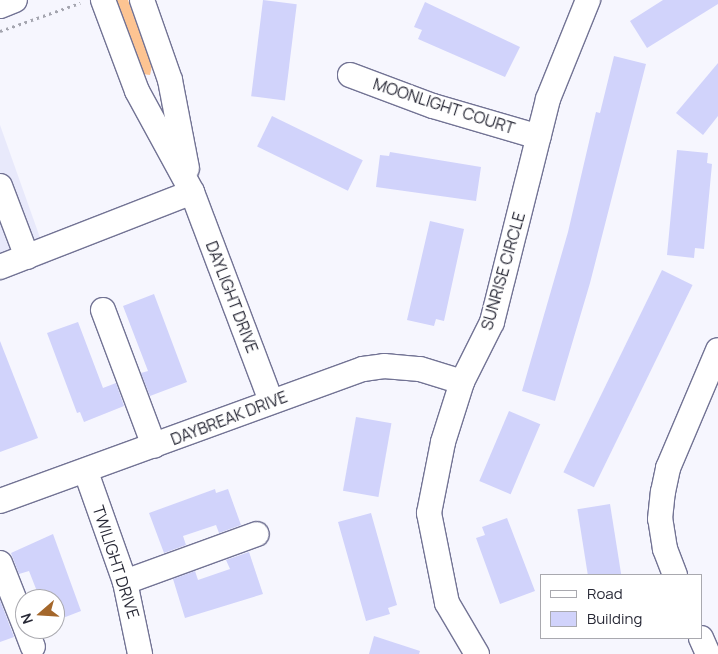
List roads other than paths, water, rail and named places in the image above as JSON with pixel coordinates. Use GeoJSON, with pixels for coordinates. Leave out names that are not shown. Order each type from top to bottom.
{"type":"FeatureCollection","features":[{"type":"Feature","properties":{"kind":"street"},"geometry":{"type":"LineString","coordinates":[[0,6],[15,0]]}},
{"type":"Feature","properties":{"kind":"street","name":"DAYLIGHT DRIVE"},"geometry":{"type":"LineString","coordinates":[[142,0],[170,80],[192,192]]}},
{"type":"Feature","properties":{"kind":"street","name":"SUNRISE CIRCLE"},"geometry":{"type":"LineString","coordinates":[[477,654],[447,603],[429,513],[443,442],[462,382],[492,322],[548,99],[582,6],[588,0]]}},
{"type":"Feature","properties":{"kind":"street","name":"DAYLIGHT DRIVE"},"geometry":{"type":"LineString","coordinates":[[92,2],[137,91],[192,192],[271,401]]}},
{"type":"Feature","properties":{"kind":"street","name":"MOONLIGHT COURT"},"geometry":{"type":"LineString","coordinates":[[350,75],[433,106],[539,137]]}},
{"type":"Feature","properties":{"kind":"street"},"geometry":{"type":"LineString","coordinates":[[0,186],[27,257]]}},
{"type":"Feature","properties":{"kind":"street"},"geometry":{"type":"LineString","coordinates":[[0,267],[192,192]]}},
{"type":"Feature","properties":{"kind":"street"},"geometry":{"type":"LineString","coordinates":[[104,310],[154,446]]}},
{"type":"Feature","properties":{"kind":"street"},"geometry":{"type":"LineString","coordinates":[[675,574],[665,549],[660,519],[663,492],[668,468],[718,350]]}},
{"type":"Feature","properties":{"kind":"street","name":"DAYBREAK DRIVE"},"geometry":{"type":"LineString","coordinates":[[0,501],[86,472],[342,375],[384,366],[420,369],[462,382]]}},
{"type":"Feature","properties":{"kind":"street","name":"TWILIGHT DRIVE"},"geometry":{"type":"LineString","coordinates":[[86,472],[125,582],[135,620],[140,654]]}},
{"type":"Feature","properties":{"kind":"street"},"geometry":{"type":"LineString","coordinates":[[125,582],[257,534]]}},
{"type":"Feature","properties":{"kind":"street"},"geometry":{"type":"LineString","coordinates":[[0,563],[15,601]]}},
{"type":"Feature","properties":{"kind":"street"},"geometry":{"type":"LineString","coordinates":[[701,639],[708,654]]}}]}
